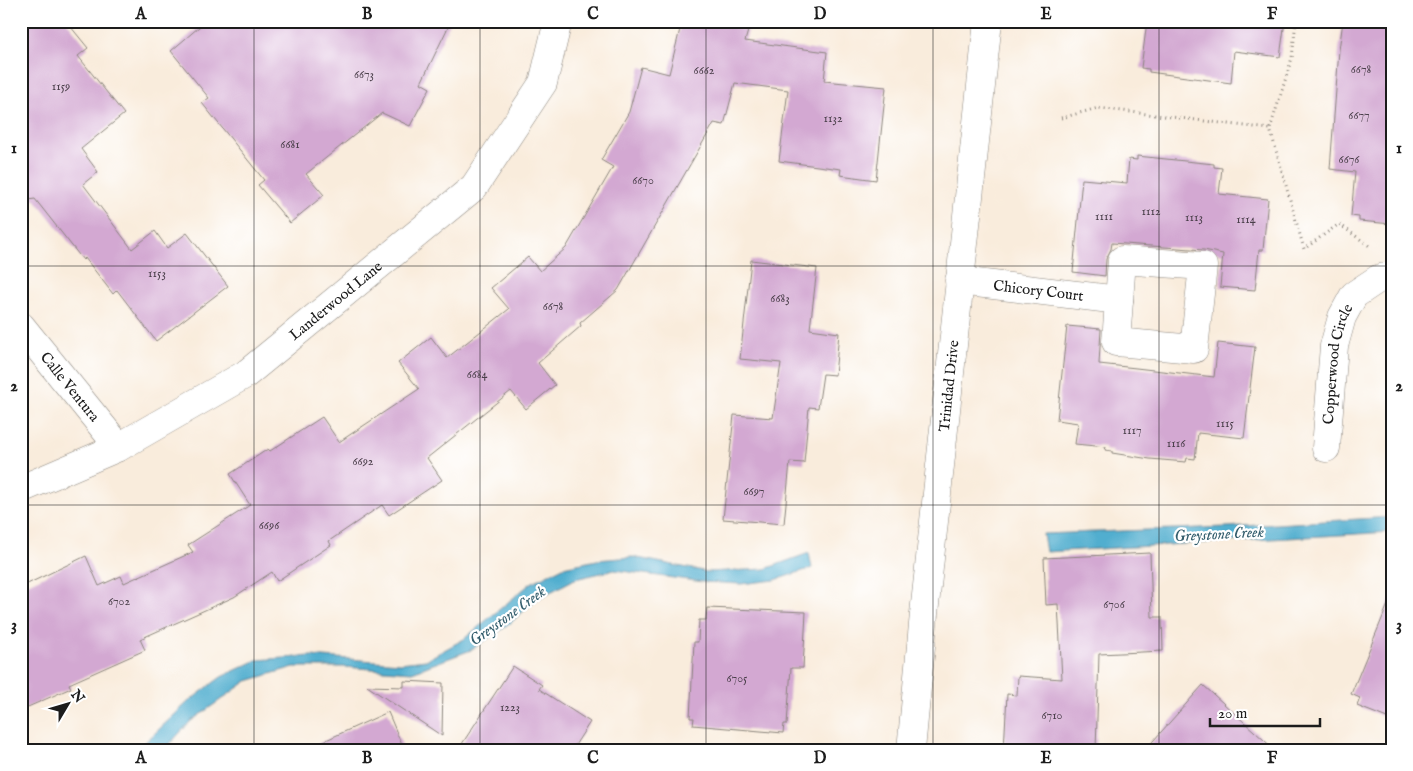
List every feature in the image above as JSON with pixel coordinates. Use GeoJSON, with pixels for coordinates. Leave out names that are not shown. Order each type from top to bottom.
{"type":"FeatureCollection","features":[{"type":"Feature","properties":{"kind":"street","name":"Landerwood Lane"},"geometry":{"type":"LineString","coordinates":[[21,489],[119,447],[246,374],[474,187],[543,83],[558,21]]}},
{"type":"Feature","properties":{"kind":"street","name":"Trinidad Drive"},"geometry":{"type":"LineString","coordinates":[[911,750],[959,281],[988,21]]}},
{"type":"Feature","properties":{"kind":"street","name":"Copperwood Circle"},"geometry":{"type":"LineString","coordinates":[[1326,448],[1334,346],[1342,317],[1354,295],[1378,279],[1392,275]]}},
{"type":"Feature","properties":{"kind":"street","name":"Chicory Court"},"geometry":{"type":"LineString","coordinates":[[959,281],[1119,300]]}},
{"type":"Feature","properties":{"kind":"street","name":"Calle Ventura"},"geometry":{"type":"LineString","coordinates":[[21,326],[119,447]]}},
{"type":"Feature","properties":{"kind":"path"},"geometry":{"type":"LineString","coordinates":[[1296,21],[1292,58],[1270,129],[1304,250],[1339,224],[1377,251]]}},
{"type":"Feature","properties":{"kind":"path"},"geometry":{"type":"LineString","coordinates":[[1061,118],[1098,108],[1270,129]]}},
{"type":"Feature","properties":{"kind":"water","name":"Greystone Creek"},"geometry":{"type":"Polygon","coordinates":[[[1392,517],[1392,532],[1046,552],[1043,534],[1226,527],[1392,517]]]}},
{"type":"Feature","properties":{"kind":"water","name":"Greystone Creek"},"geometry":{"type":"Polygon","coordinates":[[[809,553],[812,568],[775,580],[741,584],[703,582],[614,570],[575,579],[537,599],[507,626],[471,650],[412,672],[344,667],[294,667],[247,681],[191,721],[164,750],[137,750],[189,701],[221,677],[257,660],[311,656],[400,663],[426,660],[464,639],[531,583],[563,567],[597,560],[633,557],[708,572],[765,569],[809,553]]]}},
{"type":"Feature","properties":{"kind":"building"},"geometry":{"type":"Polygon","coordinates":[[[21,21],[66,21],[88,48],[78,56],[124,114],[81,149],[98,172],[83,184],[132,249],[155,231],[167,248],[187,233],[228,286],[156,341],[117,290],[113,294],[85,258],[83,260],[35,199],[21,201],[21,21]]]}},
{"type":"Feature","properties":{"kind":"building"},"geometry":{"type":"Polygon","coordinates":[[[206,21],[451,21],[421,83],[430,88],[410,126],[382,113],[306,174],[324,195],[290,223],[258,185],[264,180],[202,103],[209,98],[171,51],[206,21]]]}},
{"type":"Feature","properties":{"kind":"building"},"geometry":{"type":"Polygon","coordinates":[[[682,21],[709,21],[748,31],[745,41],[827,52],[824,81],[886,87],[876,180],[840,175],[841,169],[779,161],[788,90],[735,83],[724,125],[714,123],[618,290],[580,323],[581,326],[538,363],[555,385],[526,409],[511,391],[427,458],[442,480],[389,515],[382,505],[329,541],[331,545],[277,581],[272,572],[234,597],[140,639],[145,650],[69,684],[71,688],[21,710],[21,587],[86,556],[99,586],[121,576],[124,583],[193,552],[188,545],[250,505],[230,474],[268,449],[270,451],[322,417],[339,442],[419,389],[398,363],[431,337],[447,358],[509,309],[491,288],[528,257],[540,271],[566,248],[613,167],[601,160],[629,112],[641,67],[669,74],[682,21]]]}},
{"type":"Feature","properties":{"kind":"building"},"geometry":{"type":"Polygon","coordinates":[[[1147,21],[1285,21],[1280,57],[1234,51],[1231,83],[1149,72],[1149,69],[1141,68],[1147,21]]]}},
{"type":"Feature","properties":{"kind":"building"},"geometry":{"type":"Polygon","coordinates":[[[1343,21],[1392,21],[1392,224],[1359,221],[1359,217],[1351,216],[1355,172],[1330,169],[1343,21]]]}},
{"type":"Feature","properties":{"kind":"building"},"geometry":{"type":"Polygon","coordinates":[[[1137,156],[1214,164],[1214,167],[1222,168],[1219,194],[1268,199],[1263,250],[1259,250],[1255,290],[1220,287],[1223,254],[1204,250],[1112,243],[1106,259],[1105,276],[1073,272],[1082,179],[1127,183],[1129,159],[1137,160],[1137,156]]]}},
{"type":"Feature","properties":{"kind":"building"},"geometry":{"type":"Polygon","coordinates":[[[751,260],[817,268],[810,329],[839,333],[835,375],[823,374],[818,408],[809,407],[804,463],[790,462],[784,524],[723,519],[734,415],[773,418],[781,363],[740,359],[751,260]]]}},
{"type":"Feature","properties":{"kind":"building"},"geometry":{"type":"Polygon","coordinates":[[[1067,326],[1101,329],[1099,364],[1214,377],[1218,343],[1255,347],[1244,438],[1198,433],[1195,459],[1187,458],[1186,462],[1112,453],[1112,451],[1105,450],[1106,447],[1075,444],[1078,423],[1057,420],[1067,326]]]}},
{"type":"Feature","properties":{"kind":"building"},"geometry":{"type":"Polygon","coordinates":[[[1150,553],[1152,617],[1162,617],[1163,651],[1099,654],[1096,750],[1004,750],[1007,694],[1017,695],[1018,676],[1062,679],[1058,604],[1046,605],[1044,558],[1150,553]]]}},
{"type":"Feature","properties":{"kind":"building"},"geometry":{"type":"Polygon","coordinates":[[[1391,597],[1392,720],[1357,706],[1360,698],[1351,694],[1391,597]]]}},
{"type":"Feature","properties":{"kind":"building"},"geometry":{"type":"Polygon","coordinates":[[[707,608],[806,612],[803,668],[791,668],[787,724],[784,724],[783,733],[693,725],[694,718],[690,718],[694,642],[698,642],[699,620],[706,620],[707,608]]]}},
{"type":"Feature","properties":{"kind":"building"},"geometry":{"type":"Polygon","coordinates":[[[513,666],[542,685],[539,689],[590,722],[572,750],[458,750],[513,666]]]}},
{"type":"Feature","properties":{"kind":"building"},"geometry":{"type":"Polygon","coordinates":[[[404,681],[443,683],[442,736],[367,686],[404,687],[404,681]]]}},
{"type":"Feature","properties":{"kind":"building"},"geometry":{"type":"Polygon","coordinates":[[[1203,685],[1275,750],[1145,750],[1203,685]]]}},
{"type":"Feature","properties":{"kind":"building"},"geometry":{"type":"Polygon","coordinates":[[[388,712],[404,750],[304,750],[388,712]]]}}]}
